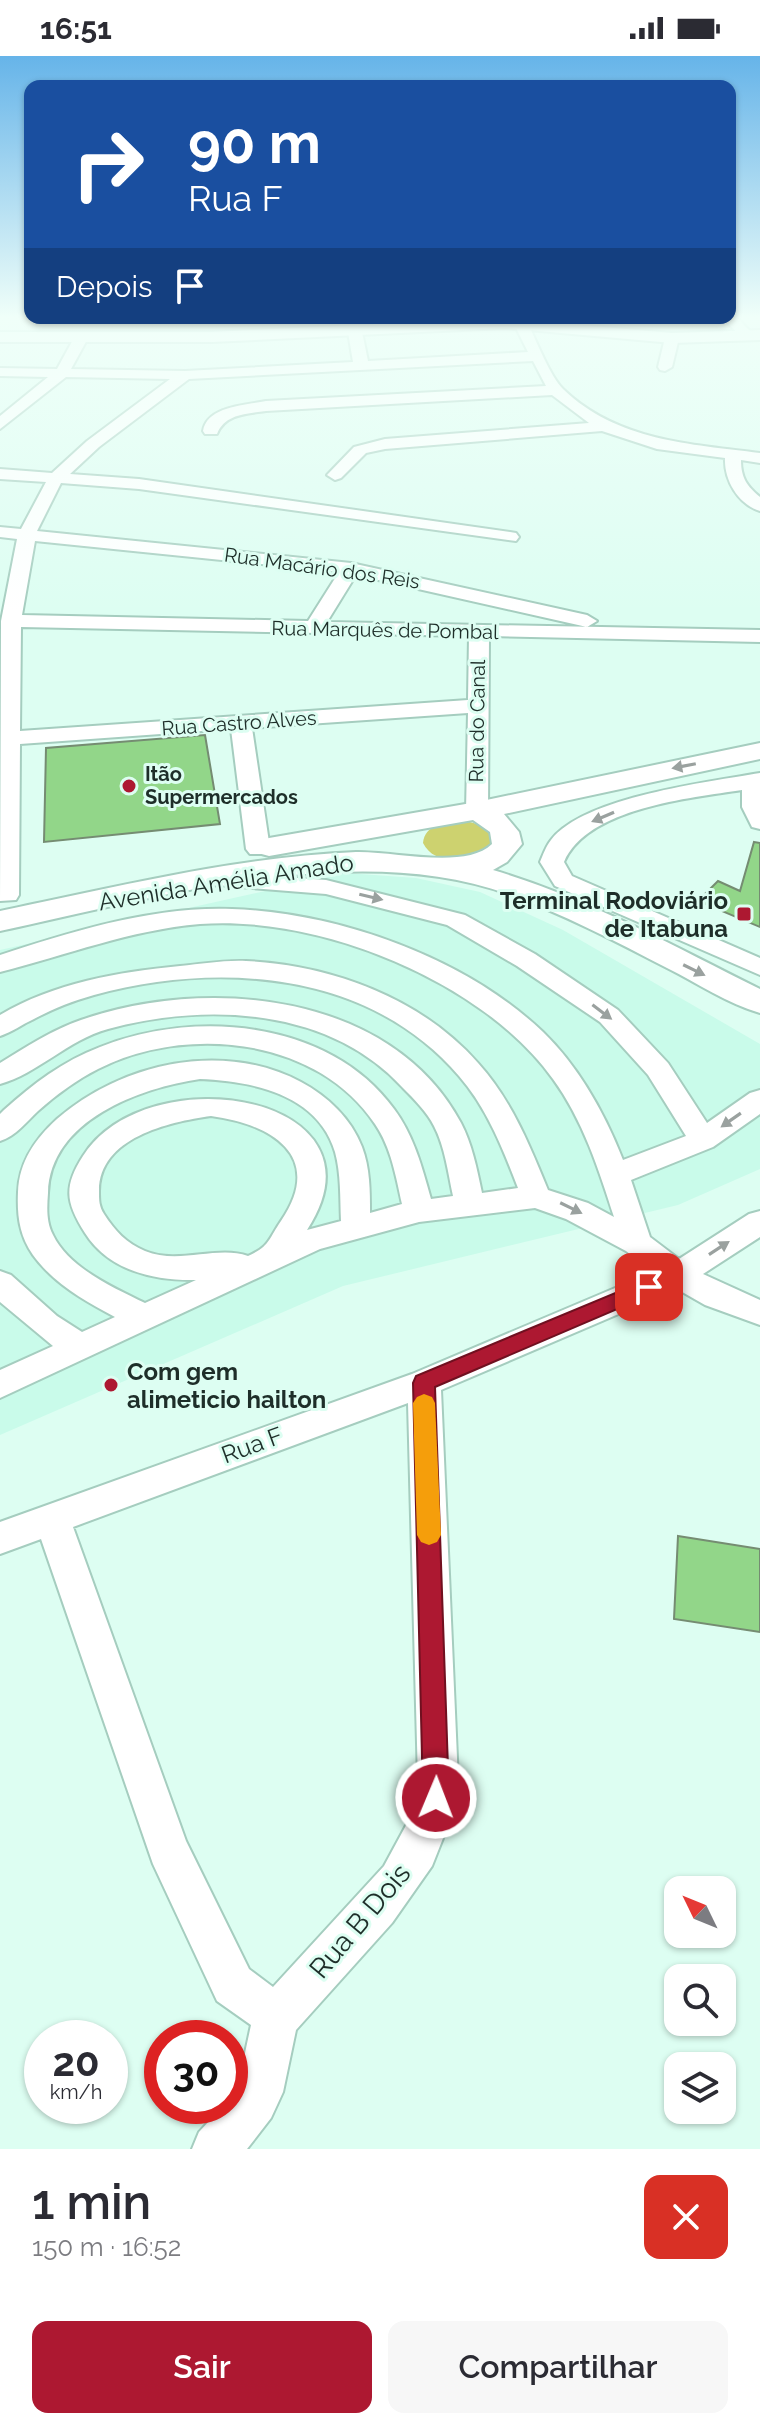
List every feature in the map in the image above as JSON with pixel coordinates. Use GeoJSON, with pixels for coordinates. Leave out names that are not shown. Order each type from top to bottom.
{"type":"FeatureCollection","features":[{"type":"Feature","properties":{"kind":"main road","name":"Avenida Amélia Amado"},"geometry":{"type":"LineString","coordinates":[[2,904],[258,849],[477,811],[760,751]]}},
{"type":"Feature","properties":{"kind":"main road"},"geometry":{"type":"LineString","coordinates":[[422,819],[409,837],[411,846],[436,866],[477,865],[502,853],[507,844],[507,835],[501,826],[477,811]]}},
{"type":"Feature","properties":{"kind":"main road","name":"Avenida Amélia Amado"},"geometry":{"type":"LineString","coordinates":[[2,904],[341,860],[384,859],[436,866],[502,883],[586,916],[760,1002]]}},
{"type":"Feature","properties":{"kind":"street"},"geometry":{"type":"LineString","coordinates":[[2,904],[4,740],[11,621],[27,534],[56,478],[93,444],[131,416]]}},
{"type":"Feature","properties":{"kind":"street"},"geometry":{"type":"LineString","coordinates":[[211,431],[212,424],[225,416]]}},
{"type":"Feature","properties":{"kind":"street"},"geometry":{"type":"LineString","coordinates":[[589,416],[603,426],[634,439],[760,458]]}},
{"type":"Feature","properties":{"kind":"street"},"geometry":{"type":"LineString","coordinates":[[335,475],[360,450],[385,444],[603,426]]}},
{"type":"Feature","properties":{"kind":"street"},"geometry":{"type":"LineString","coordinates":[[93,444],[139,484]]}},
{"type":"Feature","properties":{"kind":"street"},"geometry":{"type":"LineString","coordinates":[[733,454],[732,475],[742,491],[759,504]]}},
{"type":"Feature","properties":{"kind":"street"},"geometry":{"type":"LineString","coordinates":[[0,474],[139,484],[510,537]]}},
{"type":"Feature","properties":{"kind":"street","name":"Rua Macário dos Reis"},"geometry":{"type":"LineString","coordinates":[[0,532],[351,568],[638,633]]}},
{"type":"Feature","properties":{"kind":"street"},"geometry":{"type":"LineString","coordinates":[[313,628],[351,568]]}},
{"type":"Feature","properties":{"kind":"street","name":"Rua Marquês de Pombal"},"geometry":{"type":"LineString","coordinates":[[11,621],[760,636]]}},
{"type":"Feature","properties":{"kind":"street","name":"Rua do Canal"},"geometry":{"type":"LineString","coordinates":[[477,811],[479,631]]}},
{"type":"Feature","properties":{"kind":"street","name":"Rua Castro Alves"},"geometry":{"type":"LineString","coordinates":[[4,740],[478,706]]}},
{"type":"Feature","properties":{"kind":"street"},"geometry":{"type":"LineString","coordinates":[[241,723],[258,849]]}},
{"type":"Feature","properties":{"kind":"street"},"geometry":{"type":"LineString","coordinates":[[760,822],[753,811],[751,799],[757,780],[643,802],[596,819],[558,846],[552,862],[563,881],[760,967]]}},
{"type":"Feature","properties":{"kind":"street"},"geometry":{"type":"LineString","coordinates":[[211,879],[326,887],[456,920],[526,960],[609,1016],[658,1069],[703,1140]]}},
{"type":"Feature","properties":{"kind":"street"},"geometry":{"type":"LineString","coordinates":[[0,964],[54,946],[145,925],[231,916],[315,928],[383,947],[470,989],[529,1035],[561,1070],[583,1105],[617,1174],[637,1243]]}},
{"type":"Feature","properties":{"kind":"street"},"geometry":{"type":"LineString","coordinates":[[0,1027],[75,992],[157,975],[247,969],[333,982],[380,1002],[418,1024],[465,1066],[489,1095],[513,1139],[536,1197]]}},
{"type":"Feature","properties":{"kind":"street"},"geometry":{"type":"LineString","coordinates":[[0,1075],[65,1036],[101,1022],[163,1009],[220,1005],[268,1009],[328,1025],[381,1050],[418,1084],[448,1125],[470,1204]]}},
{"type":"Feature","properties":{"kind":"street"},"geometry":{"type":"LineString","coordinates":[[0,1131],[35,1095],[75,1070],[127,1047],[172,1039],[254,1039],[307,1053],[366,1094],[385,1116],[400,1143],[419,1211]]}},
{"type":"Feature","properties":{"kind":"street"},"geometry":{"type":"LineString","coordinates":[[143,1317],[95,1292],[72,1274],[43,1246],[31,1215],[35,1169],[51,1143],[79,1111],[129,1084],[207,1069],[249,1074],[284,1083],[313,1100],[338,1127],[351,1154],[356,1226]]}},
{"type":"Feature","properties":{"kind":"street"},"geometry":{"type":"LineString","coordinates":[[617,1174],[703,1140],[760,1100]]}},
{"type":"Feature","properties":{"kind":"street"},"geometry":{"type":"LineString","coordinates":[[225,1106],[255,1113],[280,1125],[304,1150],[313,1180],[304,1212],[266,1260],[169,1268],[147,1264],[110,1245],[88,1218],[84,1202],[88,1170],[97,1155],[124,1129],[162,1112],[183,1107],[225,1106]]}},
{"type":"Feature","properties":{"kind":"street"},"geometry":{"type":"LineString","coordinates":[[7,1371],[81,1348],[266,1260],[356,1226],[419,1211],[536,1197],[559,1202],[637,1243],[678,1275],[716,1296],[760,1313]]}},
{"type":"Feature","properties":{"kind":"street","name":"Rua F"},"geometry":{"type":"LineString","coordinates":[[0,1538],[424,1383],[678,1275],[760,1222]]}},
{"type":"Feature","properties":{"kind":"street"},"geometry":{"type":"LineString","coordinates":[[0,1283],[46,1325],[81,1348]]}},
{"type":"Feature","properties":{"kind":"street","name":"Rua B Dois"},"geometry":{"type":"LineString","coordinates":[[216,2149],[256,2101],[277,2017],[399,1882],[419,1850],[434,1814],[438,1781],[424,1383]]}},
{"type":"Feature","properties":{"kind":"street"},"geometry":{"type":"LineString","coordinates":[[52,1518],[168,1849],[233,1985],[277,2017]]}},
{"type":"Feature","properties":{"kind":"shaded area"},"geometry":{"type":"Polygon","coordinates":[[[346,873],[416,878],[480,892],[563,930],[760,1044],[760,1169],[678,1205],[343,1286],[0,1435],[0,950],[346,873]]]}},
{"type":"Feature","properties":{"kind":"green space"},"geometry":{"type":"Polygon","coordinates":[[[459,820],[477,824],[490,833],[496,844],[486,856],[451,859],[428,850],[423,843],[431,828],[459,820]]]}},
{"type":"Feature","properties":{"kind":"building","name":"Itão Supermercados"},"geometry":{"type":"Polygon","coordinates":[[[205,735],[220,824],[44,842],[46,748],[205,735]]]}},
{"type":"Feature","properties":{"kind":"building","name":"Terminal Rodoviário de Itabuna"},"geometry":{"type":"Polygon","coordinates":[[[754,842],[760,843],[760,927],[698,901],[718,881],[740,891],[754,842]]]}},
{"type":"Feature","properties":{"kind":"building"},"geometry":{"type":"Polygon","coordinates":[[[678,1536],[760,1549],[760,1632],[674,1619],[678,1536]]]}},
{"type":"Feature","properties":{"kind":"slow traffic"},"geometry":{"type":"LineString","coordinates":[[424,1403],[429,1535]]}},
{"type":"Feature","properties":{"kind":"place","name":"Itão Supermercados"},"geometry":{"type":"Point","coordinates":[129,786]}},
{"type":"Feature","properties":{"kind":"place","name":"Terminal Rodoviário de Itabuna"},"geometry":{"type":"Point","coordinates":[744,914]}},
{"type":"Feature","properties":{"kind":"place","name":"Com gem alimeticio hailton"},"geometry":{"type":"Point","coordinates":[111,1385]}},
{"type":"Feature","properties":{"kind":"route"},"geometry":{"type":"LineString","coordinates":[[436,1798],[438,1781],[424,1383],[649,1287]]}}]}
